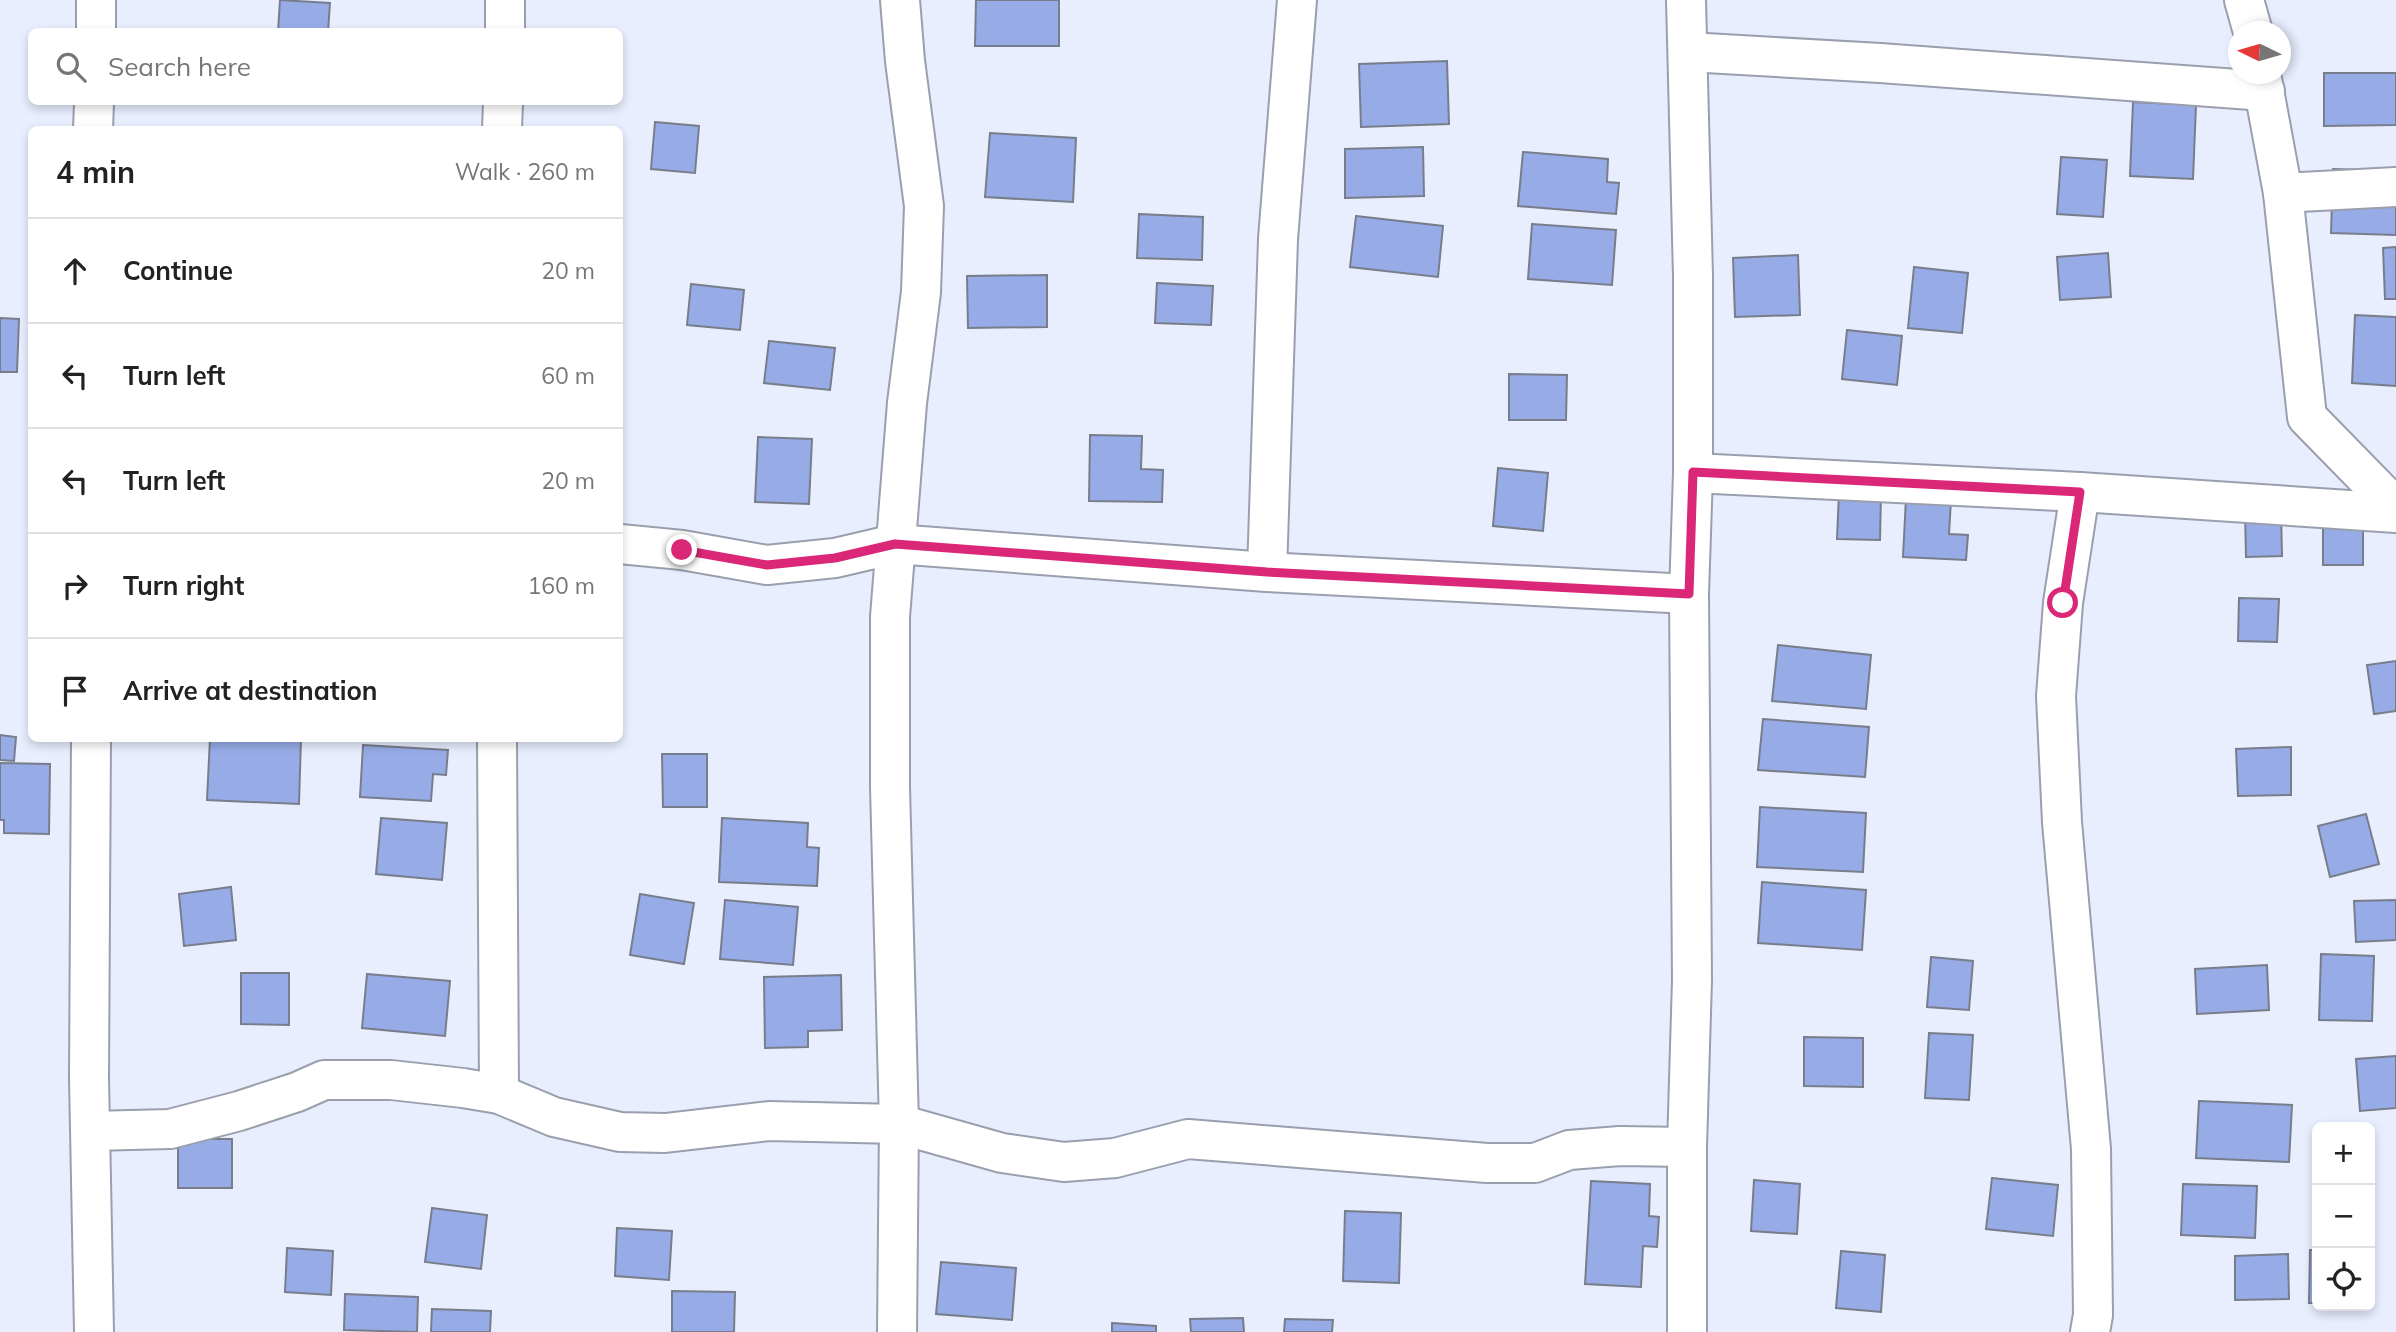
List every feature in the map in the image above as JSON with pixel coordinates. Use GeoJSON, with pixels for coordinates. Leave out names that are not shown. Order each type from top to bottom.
{"type":"FeatureCollection","features":[{"type":"Feature","properties":{"kind":"street"},"geometry":{"type":"LineString","coordinates":[[96,0],[96,28]]}},
{"type":"Feature","properties":{"kind":"street"},"geometry":{"type":"LineString","coordinates":[[505,0],[505,28]]}},
{"type":"Feature","properties":{"kind":"street"},"geometry":{"type":"LineString","coordinates":[[897,1332],[899,1124],[890,787],[890,617],[907,403],[921,292],[924,206],[900,0]]}},
{"type":"Feature","properties":{"kind":"street"},"geometry":{"type":"LineString","coordinates":[[1267,572],[1278,239],[1297,0]]}},
{"type":"Feature","properties":{"kind":"street"},"geometry":{"type":"LineString","coordinates":[[1686,0],[1693,276],[1693,472],[1689,594],[1692,979],[1687,1147],[1687,1332]]}},
{"type":"Feature","properties":{"kind":"street"},"geometry":{"type":"LineString","coordinates":[[2244,0],[2250,21]]}},
{"type":"Feature","properties":{"kind":"street"},"geometry":{"type":"LineString","coordinates":[[1688,52],[2228,80]]}},
{"type":"Feature","properties":{"kind":"street"},"geometry":{"type":"LineString","coordinates":[[2263,84],[2283,193],[2307,417],[2396,511]]}},
{"type":"Feature","properties":{"kind":"street"},"geometry":{"type":"LineString","coordinates":[[93,126],[94,105]]}},
{"type":"Feature","properties":{"kind":"street"},"geometry":{"type":"LineString","coordinates":[[502,126],[503,105]]}},
{"type":"Feature","properties":{"kind":"street"},"geometry":{"type":"LineString","coordinates":[[2283,193],[2396,187]]}},
{"type":"Feature","properties":{"kind":"street"},"geometry":{"type":"LineString","coordinates":[[1693,472],[2396,511]]}},
{"type":"Feature","properties":{"kind":"street"},"geometry":{"type":"LineString","coordinates":[[2080,492],[2063,603],[2056,696],[2062,822],[2091,1149],[2093,1315],[2090,1332]]}},
{"type":"Feature","properties":{"kind":"street"},"geometry":{"type":"LineString","coordinates":[[623,544],[682,550],[767,565],[835,558],[895,544],[1267,572],[1689,594]]}},
{"type":"Feature","properties":{"kind":"street"},"geometry":{"type":"LineString","coordinates":[[91,742],[89,1078],[94,1332]]}},
{"type":"Feature","properties":{"kind":"street"},"geometry":{"type":"LineString","coordinates":[[496,742],[499,1094]]}},
{"type":"Feature","properties":{"kind":"street"},"geometry":{"type":"LineString","coordinates":[[91,1131],[170,1129],[239,1111],[324,1080],[391,1080],[499,1094],[554,1117],[620,1132],[665,1133],[769,1121],[899,1124],[1002,1153],[1064,1162],[1115,1158],[1188,1139],[1486,1163],[1535,1163],[1569,1150],[1620,1146],[1687,1147]]}},
{"type":"Feature","properties":{"kind":"building"},"geometry":{"type":"Polygon","coordinates":[[[280,0],[330,3],[328,28],[278,28],[280,0]]]}},
{"type":"Feature","properties":{"kind":"building"},"geometry":{"type":"Polygon","coordinates":[[[976,0],[1059,0],[1059,46],[975,46],[976,0]]]}},
{"type":"Feature","properties":{"kind":"building"},"geometry":{"type":"Polygon","coordinates":[[[1447,61],[1449,124],[1361,127],[1359,64],[1447,61]]]}},
{"type":"Feature","properties":{"kind":"building"},"geometry":{"type":"Polygon","coordinates":[[[2324,73],[2396,73],[2396,125],[2324,126],[2324,73]]]}},
{"type":"Feature","properties":{"kind":"building"},"geometry":{"type":"Polygon","coordinates":[[[2133,102],[2196,105],[2193,179],[2130,176],[2133,102]]]}},
{"type":"Feature","properties":{"kind":"building"},"geometry":{"type":"Polygon","coordinates":[[[655,122],[699,126],[695,173],[651,169],[655,122]]]}},
{"type":"Feature","properties":{"kind":"building"},"geometry":{"type":"Polygon","coordinates":[[[990,133],[1076,138],[1073,202],[985,197],[990,133]]]}},
{"type":"Feature","properties":{"kind":"building"},"geometry":{"type":"Polygon","coordinates":[[[1423,147],[1424,196],[1345,198],[1345,149],[1423,147]]]}},
{"type":"Feature","properties":{"kind":"building"},"geometry":{"type":"Polygon","coordinates":[[[1523,152],[1608,159],[1607,182],[1619,183],[1616,214],[1518,206],[1523,152]]]}},
{"type":"Feature","properties":{"kind":"building"},"geometry":{"type":"Polygon","coordinates":[[[2061,157],[2107,160],[2103,217],[2057,214],[2061,157]]]}},
{"type":"Feature","properties":{"kind":"building"},"geometry":{"type":"Polygon","coordinates":[[[2333,169],[2396,171],[2396,235],[2331,233],[2333,169]]]}},
{"type":"Feature","properties":{"kind":"building"},"geometry":{"type":"Polygon","coordinates":[[[1139,214],[1203,217],[1202,260],[1137,258],[1139,214]]]}},
{"type":"Feature","properties":{"kind":"building"},"geometry":{"type":"Polygon","coordinates":[[[1356,216],[1443,226],[1438,277],[1350,267],[1356,216]]]}},
{"type":"Feature","properties":{"kind":"building"},"geometry":{"type":"Polygon","coordinates":[[[1532,224],[1616,230],[1612,285],[1528,279],[1532,224]]]}},
{"type":"Feature","properties":{"kind":"building"},"geometry":{"type":"Polygon","coordinates":[[[2396,247],[2396,299],[2385,299],[2383,248],[2396,247]]]}},
{"type":"Feature","properties":{"kind":"building"},"geometry":{"type":"Polygon","coordinates":[[[2108,253],[2111,297],[2060,300],[2057,257],[2108,253]]]}},
{"type":"Feature","properties":{"kind":"building"},"geometry":{"type":"Polygon","coordinates":[[[1798,255],[1800,315],[1735,317],[1733,258],[1798,255]]]}},
{"type":"Feature","properties":{"kind":"building"},"geometry":{"type":"Polygon","coordinates":[[[1914,267],[1968,273],[1962,333],[1908,328],[1914,267]]]}},
{"type":"Feature","properties":{"kind":"building"},"geometry":{"type":"Polygon","coordinates":[[[1047,275],[1047,327],[968,328],[967,276],[1047,275]]]}},
{"type":"Feature","properties":{"kind":"building"},"geometry":{"type":"Polygon","coordinates":[[[1157,283],[1213,286],[1211,325],[1155,323],[1157,283]]]}},
{"type":"Feature","properties":{"kind":"building"},"geometry":{"type":"Polygon","coordinates":[[[691,284],[744,290],[740,330],[687,325],[691,284]]]}},
{"type":"Feature","properties":{"kind":"building"},"geometry":{"type":"Polygon","coordinates":[[[2355,315],[2396,317],[2396,386],[2352,383],[2355,315]]]}},
{"type":"Feature","properties":{"kind":"building"},"geometry":{"type":"Polygon","coordinates":[[[0,318],[19,319],[17,372],[0,372],[0,318]]]}},
{"type":"Feature","properties":{"kind":"building"},"geometry":{"type":"Polygon","coordinates":[[[1847,330],[1902,336],[1897,385],[1842,379],[1847,330]]]}},
{"type":"Feature","properties":{"kind":"building"},"geometry":{"type":"Polygon","coordinates":[[[769,341],[835,348],[830,390],[764,383],[769,341]]]}},
{"type":"Feature","properties":{"kind":"building"},"geometry":{"type":"Polygon","coordinates":[[[1509,374],[1567,375],[1566,420],[1509,420],[1509,374]]]}},
{"type":"Feature","properties":{"kind":"building"},"geometry":{"type":"Polygon","coordinates":[[[1090,435],[1142,436],[1141,469],[1163,470],[1162,502],[1089,501],[1090,435]]]}},
{"type":"Feature","properties":{"kind":"building"},"geometry":{"type":"Polygon","coordinates":[[[758,437],[812,439],[809,504],[755,502],[758,437]]]}},
{"type":"Feature","properties":{"kind":"building"},"geometry":{"type":"Polygon","coordinates":[[[1498,468],[1548,473],[1543,531],[1493,526],[1498,468]]]}},
{"type":"Feature","properties":{"kind":"building"},"geometry":{"type":"Polygon","coordinates":[[[1839,492],[1881,493],[1880,540],[1837,539],[1839,492]]]}},
{"type":"Feature","properties":{"kind":"building"},"geometry":{"type":"Polygon","coordinates":[[[1906,498],[1951,500],[1949,534],[1968,535],[1966,560],[1903,557],[1906,498]]]}},
{"type":"Feature","properties":{"kind":"building"},"geometry":{"type":"Polygon","coordinates":[[[2281,511],[2282,556],[2246,557],[2245,512],[2281,511]]]}},
{"type":"Feature","properties":{"kind":"building"},"geometry":{"type":"Polygon","coordinates":[[[2363,519],[2363,565],[2323,565],[2323,520],[2363,519]]]}},
{"type":"Feature","properties":{"kind":"building"},"geometry":{"type":"Polygon","coordinates":[[[2239,598],[2279,599],[2277,642],[2238,641],[2239,598]]]}},
{"type":"Feature","properties":{"kind":"building"},"geometry":{"type":"Polygon","coordinates":[[[1778,645],[1871,655],[1866,709],[1772,701],[1778,645]]]}},
{"type":"Feature","properties":{"kind":"building"},"geometry":{"type":"Polygon","coordinates":[[[2396,661],[2396,711],[2374,714],[2367,665],[2396,661]]]}},
{"type":"Feature","properties":{"kind":"building"},"geometry":{"type":"Polygon","coordinates":[[[1763,719],[1869,727],[1865,777],[1758,770],[1763,719]]]}},
{"type":"Feature","properties":{"kind":"building"},"geometry":{"type":"Polygon","coordinates":[[[0,735],[16,737],[14,761],[0,760],[0,735]]]}},
{"type":"Feature","properties":{"kind":"building"},"geometry":{"type":"Polygon","coordinates":[[[210,742],[301,742],[299,804],[207,800],[210,742]]]}},
{"type":"Feature","properties":{"kind":"building"},"geometry":{"type":"Polygon","coordinates":[[[363,745],[448,750],[446,775],[433,774],[431,801],[360,797],[363,745]]]}},
{"type":"Feature","properties":{"kind":"building"},"geometry":{"type":"Polygon","coordinates":[[[2291,747],[2291,795],[2238,796],[2236,749],[2291,747]]]}},
{"type":"Feature","properties":{"kind":"building"},"geometry":{"type":"Polygon","coordinates":[[[662,754],[707,754],[707,807],[663,807],[662,754]]]}},
{"type":"Feature","properties":{"kind":"building"},"geometry":{"type":"Polygon","coordinates":[[[0,763],[50,764],[49,834],[4,833],[4,820],[0,820],[0,763]]]}},
{"type":"Feature","properties":{"kind":"building"},"geometry":{"type":"Polygon","coordinates":[[[1760,807],[1866,813],[1863,872],[1757,867],[1760,807]]]}},
{"type":"Feature","properties":{"kind":"building"},"geometry":{"type":"Polygon","coordinates":[[[2366,814],[2379,864],[2330,877],[2318,826],[2366,814]]]}},
{"type":"Feature","properties":{"kind":"building"},"geometry":{"type":"Polygon","coordinates":[[[381,818],[447,823],[442,880],[376,874],[381,818]]]}},
{"type":"Feature","properties":{"kind":"building"},"geometry":{"type":"Polygon","coordinates":[[[722,818],[808,823],[807,847],[819,848],[817,886],[719,882],[722,818]]]}},
{"type":"Feature","properties":{"kind":"building"},"geometry":{"type":"Polygon","coordinates":[[[1762,882],[1866,890],[1862,950],[1758,943],[1762,882]]]}},
{"type":"Feature","properties":{"kind":"building"},"geometry":{"type":"Polygon","coordinates":[[[231,887],[236,940],[184,946],[179,894],[231,887]]]}},
{"type":"Feature","properties":{"kind":"building"},"geometry":{"type":"Polygon","coordinates":[[[640,894],[694,903],[684,964],[630,955],[640,894]]]}},
{"type":"Feature","properties":{"kind":"building"},"geometry":{"type":"Polygon","coordinates":[[[725,900],[798,907],[793,965],[720,959],[725,900]]]}},
{"type":"Feature","properties":{"kind":"building"},"geometry":{"type":"Polygon","coordinates":[[[2396,900],[2396,940],[2356,942],[2354,901],[2396,900]]]}},
{"type":"Feature","properties":{"kind":"building"},"geometry":{"type":"Polygon","coordinates":[[[2321,954],[2374,956],[2372,1021],[2319,1020],[2321,954]]]}},
{"type":"Feature","properties":{"kind":"building"},"geometry":{"type":"Polygon","coordinates":[[[1931,957],[1973,961],[1969,1010],[1927,1007],[1931,957]]]}},
{"type":"Feature","properties":{"kind":"building"},"geometry":{"type":"Polygon","coordinates":[[[2267,965],[2269,1010],[2197,1014],[2195,969],[2267,965]]]}},
{"type":"Feature","properties":{"kind":"building"},"geometry":{"type":"Polygon","coordinates":[[[241,973],[289,973],[289,1025],[241,1024],[241,973]]]}},
{"type":"Feature","properties":{"kind":"building"},"geometry":{"type":"Polygon","coordinates":[[[367,974],[450,981],[445,1036],[362,1028],[367,974]]]}},
{"type":"Feature","properties":{"kind":"building"},"geometry":{"type":"Polygon","coordinates":[[[841,975],[842,1030],[808,1031],[808,1047],[765,1048],[764,977],[841,975]]]}},
{"type":"Feature","properties":{"kind":"building"},"geometry":{"type":"Polygon","coordinates":[[[1929,1033],[1973,1035],[1969,1100],[1925,1098],[1929,1033]]]}},
{"type":"Feature","properties":{"kind":"building"},"geometry":{"type":"Polygon","coordinates":[[[1804,1037],[1863,1038],[1863,1087],[1804,1086],[1804,1037]]]}},
{"type":"Feature","properties":{"kind":"building"},"geometry":{"type":"Polygon","coordinates":[[[2396,1056],[2396,1108],[2360,1111],[2356,1059],[2396,1056]]]}},
{"type":"Feature","properties":{"kind":"building"},"geometry":{"type":"Polygon","coordinates":[[[2199,1101],[2292,1105],[2289,1162],[2196,1158],[2199,1101]]]}},
{"type":"Feature","properties":{"kind":"building"},"geometry":{"type":"Polygon","coordinates":[[[178,1139],[232,1139],[232,1188],[178,1188],[178,1139]]]}},
{"type":"Feature","properties":{"kind":"building"},"geometry":{"type":"Polygon","coordinates":[[[1992,1178],[2058,1185],[2053,1236],[1986,1229],[1992,1178]]]}},
{"type":"Feature","properties":{"kind":"building"},"geometry":{"type":"Polygon","coordinates":[[[1754,1180],[1800,1184],[1797,1234],[1751,1231],[1754,1180]]]}},
{"type":"Feature","properties":{"kind":"building"},"geometry":{"type":"Polygon","coordinates":[[[1591,1181],[1650,1184],[1649,1216],[1659,1217],[1657,1247],[1643,1246],[1641,1287],[1585,1284],[1591,1181]]]}},
{"type":"Feature","properties":{"kind":"building"},"geometry":{"type":"Polygon","coordinates":[[[2183,1184],[2257,1186],[2255,1238],[2181,1235],[2183,1184]]]}},
{"type":"Feature","properties":{"kind":"building"},"geometry":{"type":"Polygon","coordinates":[[[432,1208],[487,1215],[481,1269],[425,1262],[432,1208]]]}},
{"type":"Feature","properties":{"kind":"building"},"geometry":{"type":"Polygon","coordinates":[[[1345,1211],[1401,1213],[1399,1283],[1343,1281],[1345,1211]]]}},
{"type":"Feature","properties":{"kind":"building"},"geometry":{"type":"Polygon","coordinates":[[[617,1228],[672,1231],[669,1280],[615,1276],[617,1228]]]}},
{"type":"Feature","properties":{"kind":"building"},"geometry":{"type":"Polygon","coordinates":[[[287,1248],[333,1251],[331,1295],[285,1292],[287,1248]]]}},
{"type":"Feature","properties":{"kind":"building"},"geometry":{"type":"Polygon","coordinates":[[[2310,1250],[2312,1250],[2312,1303],[2309,1303],[2310,1250]]]}},
{"type":"Feature","properties":{"kind":"building"},"geometry":{"type":"Polygon","coordinates":[[[1841,1251],[1885,1255],[1881,1312],[1836,1308],[1841,1251]]]}},
{"type":"Feature","properties":{"kind":"building"},"geometry":{"type":"Polygon","coordinates":[[[2288,1254],[2289,1299],[2235,1300],[2235,1256],[2288,1254]]]}},
{"type":"Feature","properties":{"kind":"building"},"geometry":{"type":"Polygon","coordinates":[[[941,1262],[1016,1268],[1012,1320],[936,1314],[941,1262]]]}},
{"type":"Feature","properties":{"kind":"building"},"geometry":{"type":"Polygon","coordinates":[[[672,1291],[735,1292],[734,1332],[672,1332],[672,1291]]]}},
{"type":"Feature","properties":{"kind":"building"},"geometry":{"type":"Polygon","coordinates":[[[345,1294],[418,1297],[417,1332],[344,1330],[345,1294]]]}},
{"type":"Feature","properties":{"kind":"building"},"geometry":{"type":"Polygon","coordinates":[[[432,1309],[491,1311],[490,1332],[431,1332],[432,1309]]]}},
{"type":"Feature","properties":{"kind":"building"},"geometry":{"type":"Polygon","coordinates":[[[1243,1318],[1244,1332],[1191,1332],[1190,1319],[1243,1318]]]}},
{"type":"Feature","properties":{"kind":"building"},"geometry":{"type":"Polygon","coordinates":[[[1285,1319],[1333,1320],[1332,1332],[1284,1332],[1285,1319]]]}},
{"type":"Feature","properties":{"kind":"building"},"geometry":{"type":"Polygon","coordinates":[[[1112,1323],[1156,1326],[1156,1332],[1112,1332],[1112,1323]]]}},
{"type":"Feature","properties":{"kind":"route"},"geometry":{"type":"LineString","coordinates":[[682,550],[767,565],[835,558],[895,544],[1267,572],[1689,594],[1693,472],[2080,492],[2063,603]]}}]}
